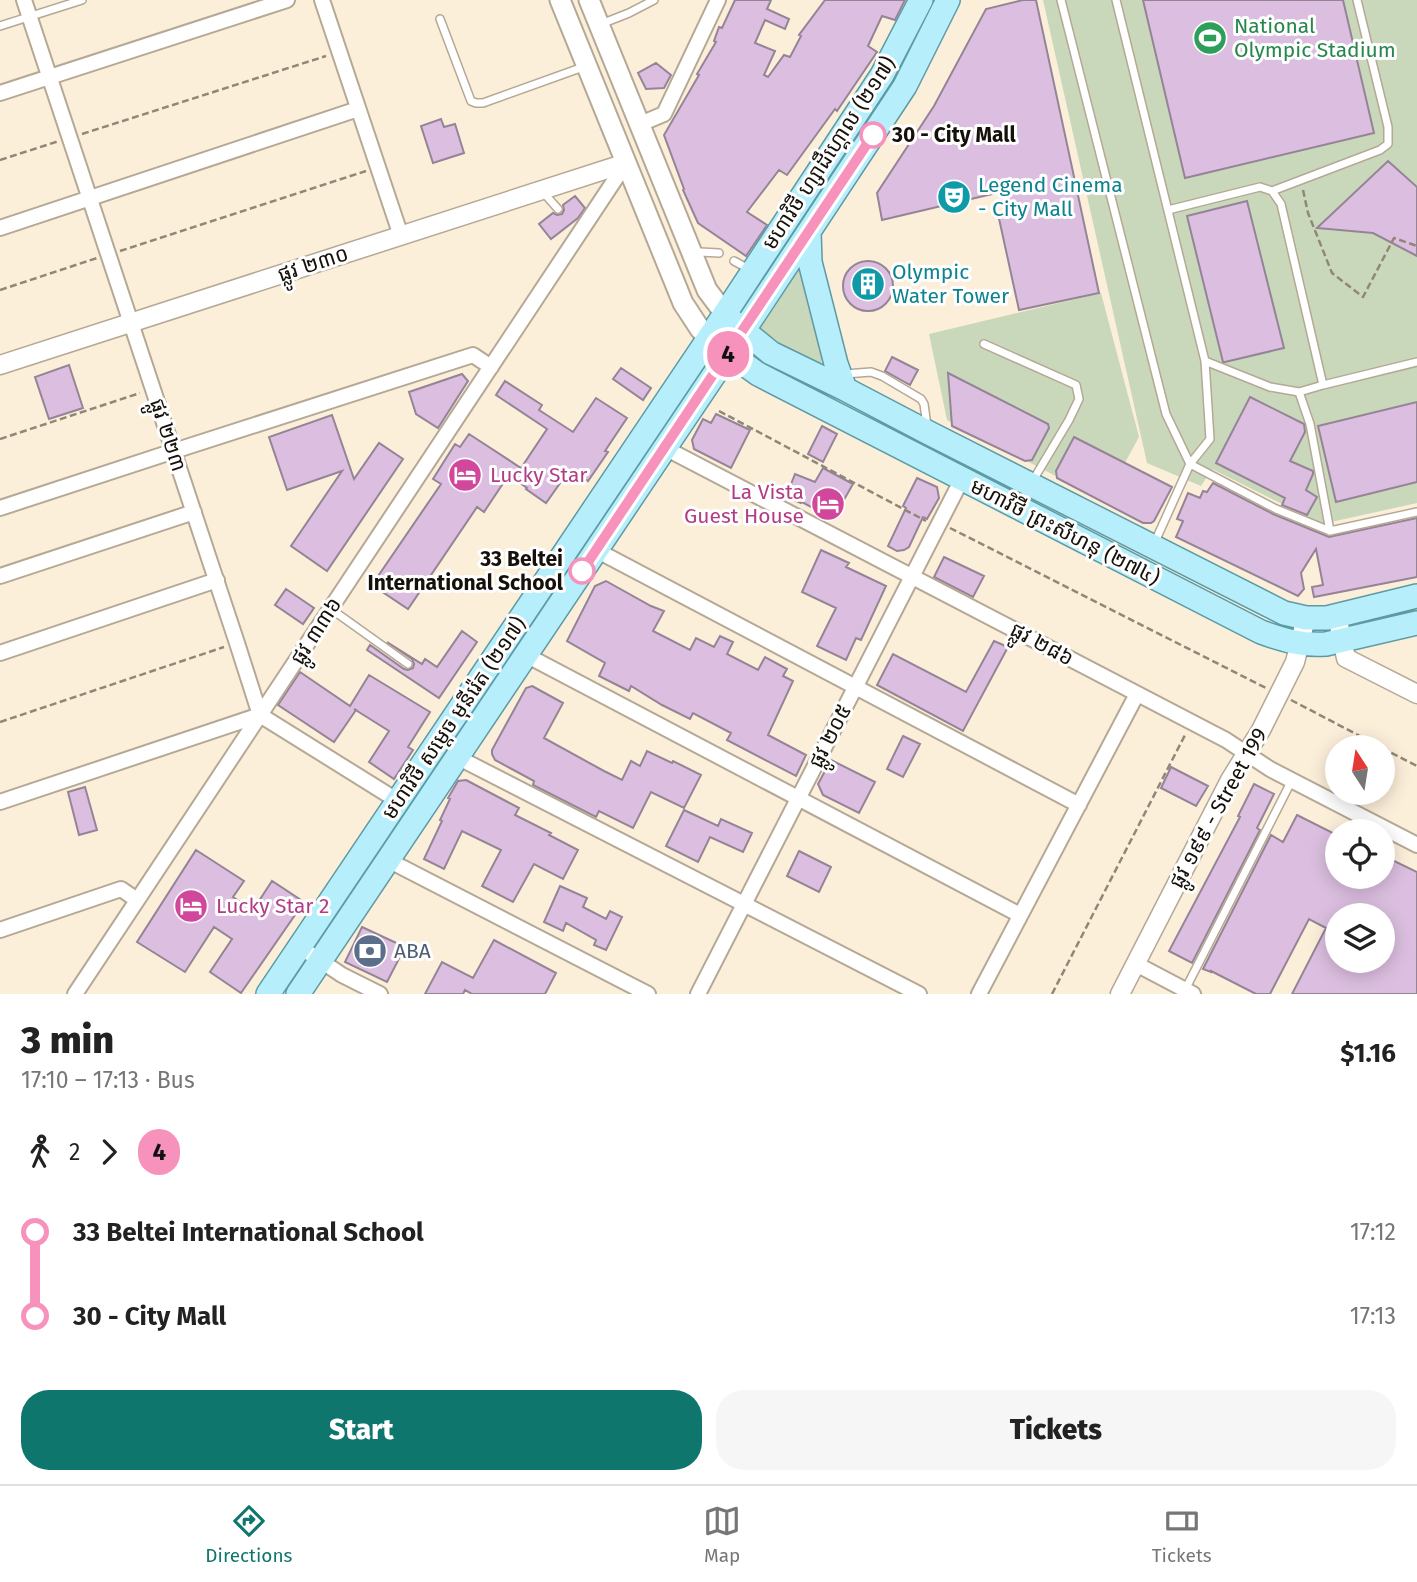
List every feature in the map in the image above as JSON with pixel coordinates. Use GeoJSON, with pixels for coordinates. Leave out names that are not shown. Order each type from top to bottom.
{"type":"FeatureCollection","features":[{"type":"Feature","properties":{"kind":"main road"},"geometry":{"type":"LineString","coordinates":[[559,0],[683,303],[709,338]]}},
{"type":"Feature","properties":{"kind":"main road"},"geometry":{"type":"LineString","coordinates":[[589,0],[707,290],[725,314]]}},
{"type":"Feature","properties":{"kind":"main road","name":"មហាវិថី ហ្សាដឹហ្គោល (២១៧)"},"geometry":{"type":"LineString","coordinates":[[709,338],[725,314],[743,266],[882,75],[921,0]]}},
{"type":"Feature","properties":{"kind":"main road","name":"មហាវិថី ហ្សាដឹហ្គោល (២១៧)"},"geometry":{"type":"LineString","coordinates":[[728,354],[905,86],[948,0]]}},
{"type":"Feature","properties":{"kind":"main road"},"geometry":{"type":"LineString","coordinates":[[809,231],[810,262],[834,380]]}},
{"type":"Feature","properties":{"kind":"main road","name":"មហាវិថី ព្រះសីហនុ (២៧៤)"},"geometry":{"type":"LineString","coordinates":[[725,314],[771,353],[834,380],[929,433],[1284,613],[1318,619],[1417,596]]}},
{"type":"Feature","properties":{"kind":"main road","name":"មហាវិថី ព្រះសីហនុ (២៧៤)"},"geometry":{"type":"LineString","coordinates":[[709,338],[758,374],[1261,632],[1299,644],[1326,644],[1417,623]]}},
{"type":"Feature","properties":{"kind":"main road","name":"មហាវិថី សម្តេច មុនីរ៉េត (២១៧)"},"geometry":{"type":"LineString","coordinates":[[268,994],[709,338]]}},
{"type":"Feature","properties":{"kind":"main road","name":"មហាវិថី សម្តេច មុនីរ៉េត (២១៧)"},"geometry":{"type":"LineString","coordinates":[[298,994],[728,354]]}},
{"type":"Feature","properties":{"kind":"street","name":"ផ្លូវ ២២៣"},"geometry":{"type":"LineString","coordinates":[[24,0],[260,715]]}},
{"type":"Feature","properties":{"kind":"street"},"geometry":{"type":"LineString","coordinates":[[0,93],[287,0]]}},
{"type":"Feature","properties":{"kind":"street"},"geometry":{"type":"LineString","coordinates":[[321,0],[401,236]]}},
{"type":"Feature","properties":{"kind":"street"},"geometry":{"type":"LineString","coordinates":[[640,124],[664,114],[718,0]]}},
{"type":"Feature","properties":{"kind":"street"},"geometry":{"type":"LineString","coordinates":[[0,228],[358,109]]}},
{"type":"Feature","properties":{"kind":"street","name":"ផ្លូវ ២៣០"},"geometry":{"type":"LineString","coordinates":[[0,365],[626,163]]}},
{"type":"Feature","properties":{"kind":"street","name":"ផ្លូវ ៣៣៦"},"geometry":{"type":"LineString","coordinates":[[75,994],[491,367],[577,231],[626,163]]}},
{"type":"Feature","properties":{"kind":"street"},"geometry":{"type":"LineString","coordinates":[[0,508],[473,355],[491,367]]}},
{"type":"Feature","properties":{"kind":"street","name":"ផ្លូវ ២៨៦"},"geometry":{"type":"LineString","coordinates":[[664,448],[1226,740],[1292,780],[1417,845]]}},
{"type":"Feature","properties":{"kind":"street","name":"ផ្លូវ ២០៥"},"geometry":{"type":"LineString","coordinates":[[698,994],[962,479]]}},
{"type":"Feature","properties":{"kind":"street"},"geometry":{"type":"LineString","coordinates":[[0,576],[194,512]]}},
{"type":"Feature","properties":{"kind":"street"},"geometry":{"type":"LineString","coordinates":[[596,550],[1079,805]]}},
{"type":"Feature","properties":{"kind":"street"},"geometry":{"type":"LineString","coordinates":[[0,653],[217,580]]}},
{"type":"Feature","properties":{"kind":"street"},"geometry":{"type":"LineString","coordinates":[[1336,615],[1346,658],[1417,694]]}},
{"type":"Feature","properties":{"kind":"street","name":"ផ្លូវ ១៩៩ - Street 199"},"geometry":{"type":"LineString","coordinates":[[1120,994],[1230,780],[1261,730],[1295,662],[1306,618]]}},
{"type":"Feature","properties":{"kind":"street"},"geometry":{"type":"LineString","coordinates":[[526,655],[1020,915]]}},
{"type":"Feature","properties":{"kind":"street"},"geometry":{"type":"LineString","coordinates":[[979,994],[1137,694]]}},
{"type":"Feature","properties":{"kind":"street"},"geometry":{"type":"LineString","coordinates":[[0,802],[260,715],[398,801]]}},
{"type":"Feature","properties":{"kind":"street"},"geometry":{"type":"LineString","coordinates":[[457,757],[919,994]]}},
{"type":"Feature","properties":{"kind":"street"},"geometry":{"type":"LineString","coordinates":[[388,860],[648,994]]}},
{"type":"Feature","properties":{"kind":"street"},"geometry":{"type":"LineString","coordinates":[[0,930],[121,889],[137,900]]}},
{"type":"Feature","properties":{"kind":"street"},"geometry":{"type":"LineString","coordinates":[[300,947],[342,975],[380,994]]}},
{"type":"Feature","properties":{"kind":"street"},"geometry":{"type":"LineString","coordinates":[[1136,964],[1189,992]]}},
{"type":"Feature","properties":{"kind":"lane"},"geometry":{"type":"LineString","coordinates":[[0,26],[82,0]]}},
{"type":"Feature","properties":{"kind":"lane"},"geometry":{"type":"LineString","coordinates":[[599,24],[654,0]]}},
{"type":"Feature","properties":{"kind":"lane"},"geometry":{"type":"LineString","coordinates":[[1061,0],[1166,414],[1190,464],[1276,509],[1330,531],[1417,512]]}},
{"type":"Feature","properties":{"kind":"lane"},"geometry":{"type":"LineString","coordinates":[[1116,0],[1205,362],[1210,439],[1190,464],[1152,547]]}},
{"type":"Feature","properties":{"kind":"lane"},"geometry":{"type":"LineString","coordinates":[[1272,191],[1388,145],[1388,127],[1357,0]]}},
{"type":"Feature","properties":{"kind":"lane"},"geometry":{"type":"LineString","coordinates":[[440,19],[471,101],[476,103],[483,103],[586,66]]}},
{"type":"Feature","properties":{"kind":"lane"},"geometry":{"type":"LineString","coordinates":[[1168,210],[1260,187],[1272,191],[1281,204],[1323,385]]}},
{"type":"Feature","properties":{"kind":"lane"},"geometry":{"type":"LineString","coordinates":[[542,190],[558,209]]}},
{"type":"Feature","properties":{"kind":"lane"},"geometry":{"type":"LineString","coordinates":[[693,254],[719,253]]}},
{"type":"Feature","properties":{"kind":"lane"},"geometry":{"type":"LineString","coordinates":[[985,344],[1076,385],[1079,399],[1018,508]]}},
{"type":"Feature","properties":{"kind":"lane"},"geometry":{"type":"LineString","coordinates":[[1205,362],[1270,387],[1300,392],[1417,362]]}},
{"type":"Feature","properties":{"kind":"lane"},"geometry":{"type":"LineString","coordinates":[[1300,392],[1310,424],[1330,531]]}},
{"type":"Feature","properties":{"kind":"lane"},"geometry":{"type":"LineString","coordinates":[[330,608],[408,664]]}},
{"type":"Feature","properties":{"kind":"lane"},"geometry":{"type":"LineString","coordinates":[[1189,992],[1292,780]]}},
{"type":"Feature","properties":{"kind":"path"},"geometry":{"type":"LineString","coordinates":[[0,160],[339,51]]}},
{"type":"Feature","properties":{"kind":"path"},"geometry":{"type":"LineString","coordinates":[[0,290],[378,167]]}},
{"type":"Feature","properties":{"kind":"path"},"geometry":{"type":"LineString","coordinates":[[1301,180],[1308,212],[1332,273],[1363,297],[1394,238],[1417,246]]}},
{"type":"Feature","properties":{"kind":"path"},"geometry":{"type":"LineString","coordinates":[[0,439],[153,389]]}},
{"type":"Feature","properties":{"kind":"path"},"geometry":{"type":"LineString","coordinates":[[719,411],[1357,735]]}},
{"type":"Feature","properties":{"kind":"path"},"geometry":{"type":"LineString","coordinates":[[0,722],[237,643]]}},
{"type":"Feature","properties":{"kind":"path"},"geometry":{"type":"LineString","coordinates":[[1052,994],[1191,722]]}},
{"type":"Feature","properties":{"kind":"path"},"geometry":{"type":"LineString","coordinates":[[1395,755],[1417,766]]}},
{"type":"Feature","properties":{"kind":"green space"},"geometry":{"type":"Polygon","coordinates":[[[1043,0],[1417,0],[1417,503],[1322,524],[1212,469],[1201,486],[1147,463],[1043,0]]]}},
{"type":"Feature","properties":{"kind":"green space"},"geometry":{"type":"Polygon","coordinates":[[[798,270],[804,275],[824,355],[821,363],[812,364],[756,331],[791,275],[798,270]]]}},
{"type":"Feature","properties":{"kind":"green space"},"geometry":{"type":"Polygon","coordinates":[[[1101,293],[1139,437],[1104,501],[947,420],[929,334],[1101,293]]]}},
{"type":"Feature","properties":{"kind":"building"},"geometry":{"type":"Polygon","coordinates":[[[735,0],[771,0],[767,9],[789,19],[785,29],[765,20],[755,43],[775,51],[764,75],[768,77],[784,55],[790,57],[801,36],[799,35],[825,0],[905,0],[895,20],[882,16],[868,46],[877,52],[837,111],[835,109],[787,175],[779,170],[747,212],[767,225],[746,256],[698,223],[664,135],[699,75],[697,74],[716,42],[714,41],[719,27],[722,28],[735,0]]]}},
{"type":"Feature","properties":{"kind":"building"},"geometry":{"type":"Polygon","coordinates":[[[1023,0],[1036,0],[1099,293],[1019,310],[998,214],[1009,212],[1005,191],[882,220],[877,193],[934,106],[986,9],[1023,0]]]}},
{"type":"Feature","properties":{"kind":"building"},"geometry":{"type":"Polygon","coordinates":[[[1143,0],[1343,0],[1374,133],[1185,178],[1143,0]]]}},
{"type":"Feature","properties":{"kind":"building"},"geometry":{"type":"Polygon","coordinates":[[[656,63],[671,75],[664,88],[646,89],[638,73],[656,63]]]}},
{"type":"Feature","properties":{"kind":"building"},"geometry":{"type":"Polygon","coordinates":[[[441,119],[444,127],[455,124],[464,153],[433,163],[421,126],[441,119]]]}},
{"type":"Feature","properties":{"kind":"building"},"geometry":{"type":"Polygon","coordinates":[[[1388,161],[1417,187],[1417,256],[1373,233],[1317,228],[1388,161]]]}},
{"type":"Feature","properties":{"kind":"building"},"geometry":{"type":"Polygon","coordinates":[[[575,196],[585,208],[578,218],[551,239],[539,224],[553,213],[562,214],[563,205],[575,196]]]}},
{"type":"Feature","properties":{"kind":"building"},"geometry":{"type":"Polygon","coordinates":[[[1247,201],[1284,348],[1223,362],[1187,216],[1247,201]]]}},
{"type":"Feature","properties":{"kind":"building","name":"Olympic Water Tower"},"geometry":{"type":"Polygon","coordinates":[[[858,262],[878,262],[892,276],[892,296],[878,310],[858,310],[844,296],[844,276],[858,262]]]}},
{"type":"Feature","properties":{"kind":"building"},"geometry":{"type":"Polygon","coordinates":[[[892,357],[918,370],[910,385],[885,371],[892,357]]]}},
{"type":"Feature","properties":{"kind":"building"},"geometry":{"type":"Polygon","coordinates":[[[69,365],[83,408],[49,419],[35,377],[69,365]]]}},
{"type":"Feature","properties":{"kind":"building"},"geometry":{"type":"Polygon","coordinates":[[[621,368],[651,388],[643,400],[613,379],[621,368]]]}},
{"type":"Feature","properties":{"kind":"building"},"geometry":{"type":"Polygon","coordinates":[[[948,373],[1048,424],[1049,428],[1032,460],[1025,461],[952,426],[948,373]]]}},
{"type":"Feature","properties":{"kind":"building"},"geometry":{"type":"Polygon","coordinates":[[[462,374],[468,381],[438,428],[416,414],[409,392],[462,374]]]}},
{"type":"Feature","properties":{"kind":"building"},"geometry":{"type":"Polygon","coordinates":[[[505,381],[542,405],[539,410],[573,432],[596,398],[627,418],[588,481],[570,469],[546,503],[508,476],[484,512],[477,507],[408,609],[372,585],[441,484],[433,479],[455,444],[460,447],[469,434],[521,468],[547,429],[496,395],[505,381]]]}},
{"type":"Feature","properties":{"kind":"building"},"geometry":{"type":"Polygon","coordinates":[[[1250,397],[1304,424],[1305,432],[1290,461],[1313,471],[1306,490],[1317,497],[1307,515],[1282,505],[1285,498],[1216,463],[1250,397]]]}},
{"type":"Feature","properties":{"kind":"building"},"geometry":{"type":"Polygon","coordinates":[[[1417,402],[1417,482],[1336,502],[1318,426],[1417,402]]]}},
{"type":"Feature","properties":{"kind":"building"},"geometry":{"type":"Polygon","coordinates":[[[716,414],[750,430],[731,468],[694,449],[692,440],[703,419],[711,423],[716,414]]]}},
{"type":"Feature","properties":{"kind":"building"},"geometry":{"type":"Polygon","coordinates":[[[332,415],[354,479],[379,443],[403,459],[327,571],[291,546],[342,471],[287,490],[269,437],[332,415]]]}},
{"type":"Feature","properties":{"kind":"building"},"geometry":{"type":"Polygon","coordinates":[[[822,426],[837,434],[823,462],[808,454],[822,426]]]}},
{"type":"Feature","properties":{"kind":"building"},"geometry":{"type":"Polygon","coordinates":[[[1074,437],[1172,487],[1154,521],[1143,523],[1057,478],[1056,471],[1074,437]]]}},
{"type":"Feature","properties":{"kind":"building"},"geometry":{"type":"Polygon","coordinates":[[[823,468],[853,484],[833,519],[802,502],[786,497],[795,474],[815,482],[823,468]]]}},
{"type":"Feature","properties":{"kind":"building"},"geometry":{"type":"Polygon","coordinates":[[[917,478],[937,487],[939,498],[927,519],[923,517],[909,547],[897,551],[888,546],[917,478]]]}},
{"type":"Feature","properties":{"kind":"building"},"geometry":{"type":"Polygon","coordinates":[[[1213,483],[1273,514],[1329,537],[1417,518],[1417,577],[1314,597],[1312,587],[1323,585],[1316,549],[1301,573],[1304,589],[1298,596],[1176,537],[1183,521],[1177,519],[1188,493],[1200,498],[1203,491],[1207,492],[1213,483]]]}},
{"type":"Feature","properties":{"kind":"building"},"geometry":{"type":"Polygon","coordinates":[[[821,550],[849,563],[846,567],[886,586],[861,640],[856,638],[846,660],[817,646],[836,608],[802,592],[821,550]]]}},
{"type":"Feature","properties":{"kind":"building"},"geometry":{"type":"Polygon","coordinates":[[[944,557],[984,576],[973,597],[934,577],[944,557]]]}},
{"type":"Feature","properties":{"kind":"building"},"geometry":{"type":"Polygon","coordinates":[[[606,581],[664,611],[653,631],[690,650],[696,638],[714,647],[720,636],[733,642],[727,654],[758,670],[765,657],[787,669],[783,676],[793,681],[768,735],[806,755],[796,776],[727,740],[731,733],[693,713],[690,719],[631,686],[629,691],[599,676],[605,663],[567,641],[595,586],[606,581]]]}},
{"type":"Feature","properties":{"kind":"building"},"geometry":{"type":"Polygon","coordinates":[[[286,589],[314,608],[303,624],[275,605],[286,589]]]}},
{"type":"Feature","properties":{"kind":"building"},"geometry":{"type":"Polygon","coordinates":[[[462,631],[477,642],[439,698],[367,650],[370,645],[404,669],[413,668],[412,659],[387,642],[422,664],[425,659],[437,667],[462,631]]]}},
{"type":"Feature","properties":{"kind":"building"},"geometry":{"type":"Polygon","coordinates":[[[994,641],[1008,647],[963,731],[877,685],[893,654],[966,692],[994,641]]]}},
{"type":"Feature","properties":{"kind":"building"},"geometry":{"type":"Polygon","coordinates":[[[300,672],[350,706],[369,675],[430,712],[408,747],[413,750],[394,779],[369,762],[389,731],[356,710],[334,742],[278,705],[300,672]]]}},
{"type":"Feature","properties":{"kind":"building"},"geometry":{"type":"Polygon","coordinates":[[[532,686],[563,703],[544,738],[604,771],[622,780],[631,761],[640,766],[647,751],[701,775],[684,808],[651,792],[633,828],[599,811],[596,817],[533,785],[534,781],[495,760],[492,750],[526,688],[532,686]]]}},
{"type":"Feature","properties":{"kind":"building"},"geometry":{"type":"Polygon","coordinates":[[[903,736],[920,744],[903,777],[887,769],[903,736]]]}},
{"type":"Feature","properties":{"kind":"building"},"geometry":{"type":"Polygon","coordinates":[[[831,760],[875,782],[859,813],[823,795],[818,784],[831,760]]]}},
{"type":"Feature","properties":{"kind":"building"},"geometry":{"type":"Polygon","coordinates":[[[1171,767],[1208,786],[1196,806],[1161,788],[1171,767]]]}},
{"type":"Feature","properties":{"kind":"building"},"geometry":{"type":"Polygon","coordinates":[[[466,780],[519,808],[515,815],[578,850],[563,879],[534,864],[513,902],[482,886],[501,850],[462,831],[444,869],[424,859],[442,821],[440,820],[450,799],[448,798],[458,781],[466,780]]]}},
{"type":"Feature","properties":{"kind":"building"},"geometry":{"type":"Polygon","coordinates":[[[1254,784],[1274,794],[1257,828],[1260,830],[1192,963],[1169,951],[1240,817],[1238,816],[1254,784]]]}},
{"type":"Feature","properties":{"kind":"building"},"geometry":{"type":"Polygon","coordinates":[[[85,787],[97,830],[79,835],[68,792],[85,787]]]}},
{"type":"Feature","properties":{"kind":"building"},"geometry":{"type":"Polygon","coordinates":[[[684,810],[718,826],[721,819],[752,833],[743,852],[710,837],[698,862],[666,846],[684,810]]]}},
{"type":"Feature","properties":{"kind":"building"},"geometry":{"type":"Polygon","coordinates":[[[1297,815],[1325,829],[1325,889],[1395,889],[1395,861],[1417,872],[1417,994],[1292,994],[1325,930],[1325,973],[1395,973],[1395,903],[1325,903],[1325,927],[1309,919],[1270,994],[1256,994],[1203,969],[1271,835],[1283,842],[1297,815]]]}},
{"type":"Feature","properties":{"kind":"building"},"geometry":{"type":"Polygon","coordinates":[[[196,850],[244,881],[233,897],[253,910],[272,881],[304,902],[241,993],[210,972],[232,939],[214,927],[185,972],[137,942],[196,850]]]}},
{"type":"Feature","properties":{"kind":"building"},"geometry":{"type":"Polygon","coordinates":[[[799,851],[831,867],[819,892],[787,876],[799,851]]]}},
{"type":"Feature","properties":{"kind":"building"},"geometry":{"type":"Polygon","coordinates":[[[560,886],[587,898],[583,907],[606,919],[610,911],[622,917],[606,950],[594,945],[596,940],[566,923],[563,931],[544,922],[560,886]]]}},
{"type":"Feature","properties":{"kind":"building"},"geometry":{"type":"Polygon","coordinates":[[[362,927],[405,947],[387,982],[345,962],[362,927]]]}},
{"type":"Feature","properties":{"kind":"building"},"geometry":{"type":"Polygon","coordinates":[[[494,940],[556,973],[545,994],[472,994],[465,990],[463,994],[425,994],[442,962],[473,978],[494,940]]]}},
{"type":"Feature","properties":{"kind":"bus line","name":"4"},"geometry":{"type":"LineString","coordinates":[[582,571],[873,135]]}},
{"type":"Feature","properties":{"kind":"place","name":"National Olympic Stadium"},"geometry":{"type":"Point","coordinates":[1210,38]}},
{"type":"Feature","properties":{"kind":"place","name":"30 - City Mall"},"geometry":{"type":"Point","coordinates":[873,135]}},
{"type":"Feature","properties":{"kind":"place","name":"Legend Cinema - City Mall"},"geometry":{"type":"Point","coordinates":[954,197]}},
{"type":"Feature","properties":{"kind":"place","name":"Olympic Water Tower"},"geometry":{"type":"Point","coordinates":[868,284]}},
{"type":"Feature","properties":{"kind":"place","name":"Lucky Star"},"geometry":{"type":"Point","coordinates":[465,475]}},
{"type":"Feature","properties":{"kind":"place","name":"La Vista Guest House"},"geometry":{"type":"Point","coordinates":[828,504]}},
{"type":"Feature","properties":{"kind":"place","name":"33 Beltei International School"},"geometry":{"type":"Point","coordinates":[582,571]}},
{"type":"Feature","properties":{"kind":"place","name":"Lucky Star 2"},"geometry":{"type":"Point","coordinates":[191,906]}},
{"type":"Feature","properties":{"kind":"place","name":"ABA"},"geometry":{"type":"Point","coordinates":[370,951]}}]}
